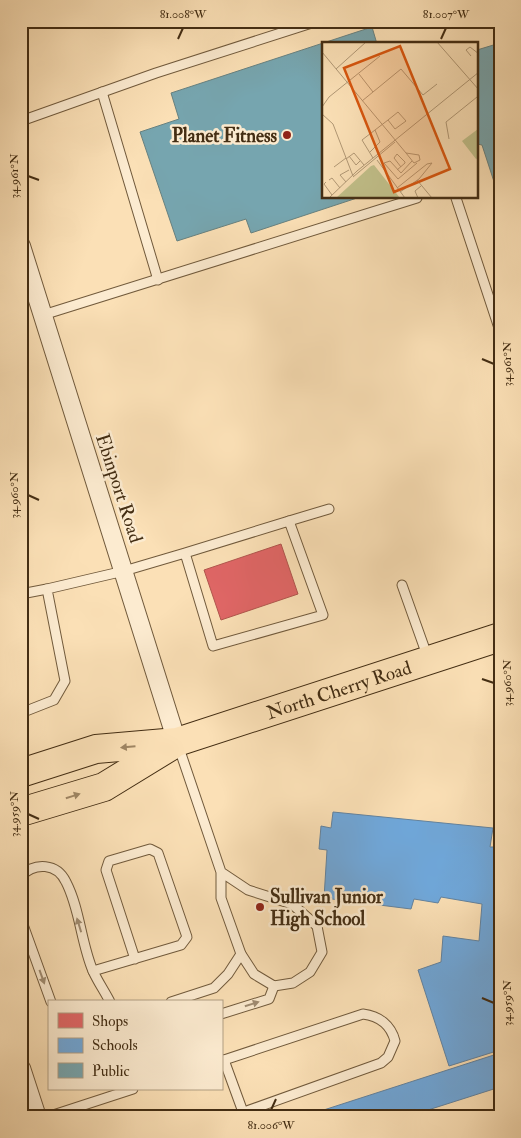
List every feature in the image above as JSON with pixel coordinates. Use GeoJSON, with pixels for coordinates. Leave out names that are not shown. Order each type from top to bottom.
{"type":"FeatureCollection","features":[{"type":"Feature","properties":{"kind":"main road","name":"North Cherry Road"},"geometry":{"type":"LineString","coordinates":[[21,773],[96,750],[177,742],[500,637]]}},
{"type":"Feature","properties":{"kind":"main road","name":"North Cherry Road"},"geometry":{"type":"LineString","coordinates":[[21,812],[104,787],[177,742]]}},
{"type":"Feature","properties":{"kind":"street","name":"Ebinport Road"},"geometry":{"type":"LineString","coordinates":[[21,246],[177,742]]}},
{"type":"Feature","properties":{"kind":"street"},"geometry":{"type":"LineString","coordinates":[[21,1068],[37,1117]]}},
{"type":"Feature","properties":{"kind":"lane"},"geometry":{"type":"LineString","coordinates":[[21,121],[102,92],[318,21]]}},
{"type":"Feature","properties":{"kind":"lane"},"geometry":{"type":"LineString","coordinates":[[102,92],[158,280]]}},
{"type":"Feature","properties":{"kind":"lane"},"geometry":{"type":"LineString","coordinates":[[43,315],[414,199]]}},
{"type":"Feature","properties":{"kind":"lane"},"geometry":{"type":"LineString","coordinates":[[456,199],[500,331]]}},
{"type":"Feature","properties":{"kind":"lane"},"geometry":{"type":"LineString","coordinates":[[21,594],[124,571],[328,509]]}},
{"type":"Feature","properties":{"kind":"lane"},"geometry":{"type":"LineString","coordinates":[[185,553],[213,646],[323,615],[290,521]]}},
{"type":"Feature","properties":{"kind":"lane"},"geometry":{"type":"LineString","coordinates":[[402,585],[429,660]]}},
{"type":"Feature","properties":{"kind":"lane"},"geometry":{"type":"LineString","coordinates":[[21,713],[54,700],[65,681],[46,589]]}},
{"type":"Feature","properties":{"kind":"lane"},"geometry":{"type":"LineString","coordinates":[[177,742],[221,872],[221,898],[241,954],[254,974],[274,986],[293,983],[310,972],[322,952],[318,926],[292,904],[248,890],[221,872]]}},
{"type":"Feature","properties":{"kind":"lane"},"geometry":{"type":"LineString","coordinates":[[93,971],[135,959],[181,945],[187,937],[158,853],[150,849],[109,861],[106,870],[135,959]]}},
{"type":"Feature","properties":{"kind":"lane"},"geometry":{"type":"LineString","coordinates":[[21,876],[27,870],[41,866],[54,868],[66,881],[93,971],[109,1000]]}},
{"type":"Feature","properties":{"kind":"lane"},"geometry":{"type":"LineString","coordinates":[[21,918],[50,1000]]}},
{"type":"Feature","properties":{"kind":"lane"},"geometry":{"type":"LineString","coordinates":[[177,1000],[214,988],[228,974],[241,954]]}},
{"type":"Feature","properties":{"kind":"lane"},"geometry":{"type":"LineString","coordinates":[[222,1014],[269,999],[274,986]]}},
{"type":"Feature","properties":{"kind":"lane"},"geometry":{"type":"LineString","coordinates":[[230,1117],[381,1063],[393,1048],[395,1041],[393,1033],[382,1020],[373,1015],[363,1014],[222,1060],[243,1112]]}},
{"type":"Feature","properties":{"kind":"lane"},"geometry":{"type":"LineString","coordinates":[[47,1117],[130,1090]]}},
{"type":"Feature","properties":{"kind":"building: Shops"},"geometry":{"type":"Polygon","coordinates":[[[281,544],[298,594],[221,620],[204,570],[281,544]]]}},
{"type":"Feature","properties":{"kind":"building: Schools"},"geometry":{"type":"Polygon","coordinates":[[[333,812],[493,828],[490,847],[500,847],[500,1050],[449,1066],[418,970],[441,962],[443,936],[479,941],[482,904],[441,897],[438,903],[414,899],[411,909],[324,898],[327,850],[319,849],[321,826],[331,828],[333,812]]]}},
{"type":"Feature","properties":{"kind":"building: Schools"},"geometry":{"type":"Polygon","coordinates":[[[500,1053],[500,1087],[406,1117],[302,1117],[500,1053]]]}},
{"type":"Feature","properties":{"kind":"building: Public"},"geometry":{"type":"Polygon","coordinates":[[[372,27],[376,42],[326,42],[372,27]]]}},
{"type":"Feature","properties":{"kind":"building: Public"},"geometry":{"type":"Polygon","coordinates":[[[322,43],[322,199],[354,199],[251,233],[246,219],[177,241],[140,132],[179,119],[171,93],[322,43]]]}},
{"type":"Feature","properties":{"kind":"building: Public"},"geometry":{"type":"Polygon","coordinates":[[[500,43],[500,200],[482,145],[478,144],[478,50],[500,43]]]}},
{"type":"Feature","properties":{"kind":"place","name":"Planet Fitness"},"geometry":{"type":"Point","coordinates":[287,135]}},
{"type":"Feature","properties":{"kind":"place","name":"Sullivan Junior High School"},"geometry":{"type":"Point","coordinates":[260,907]}}]}
